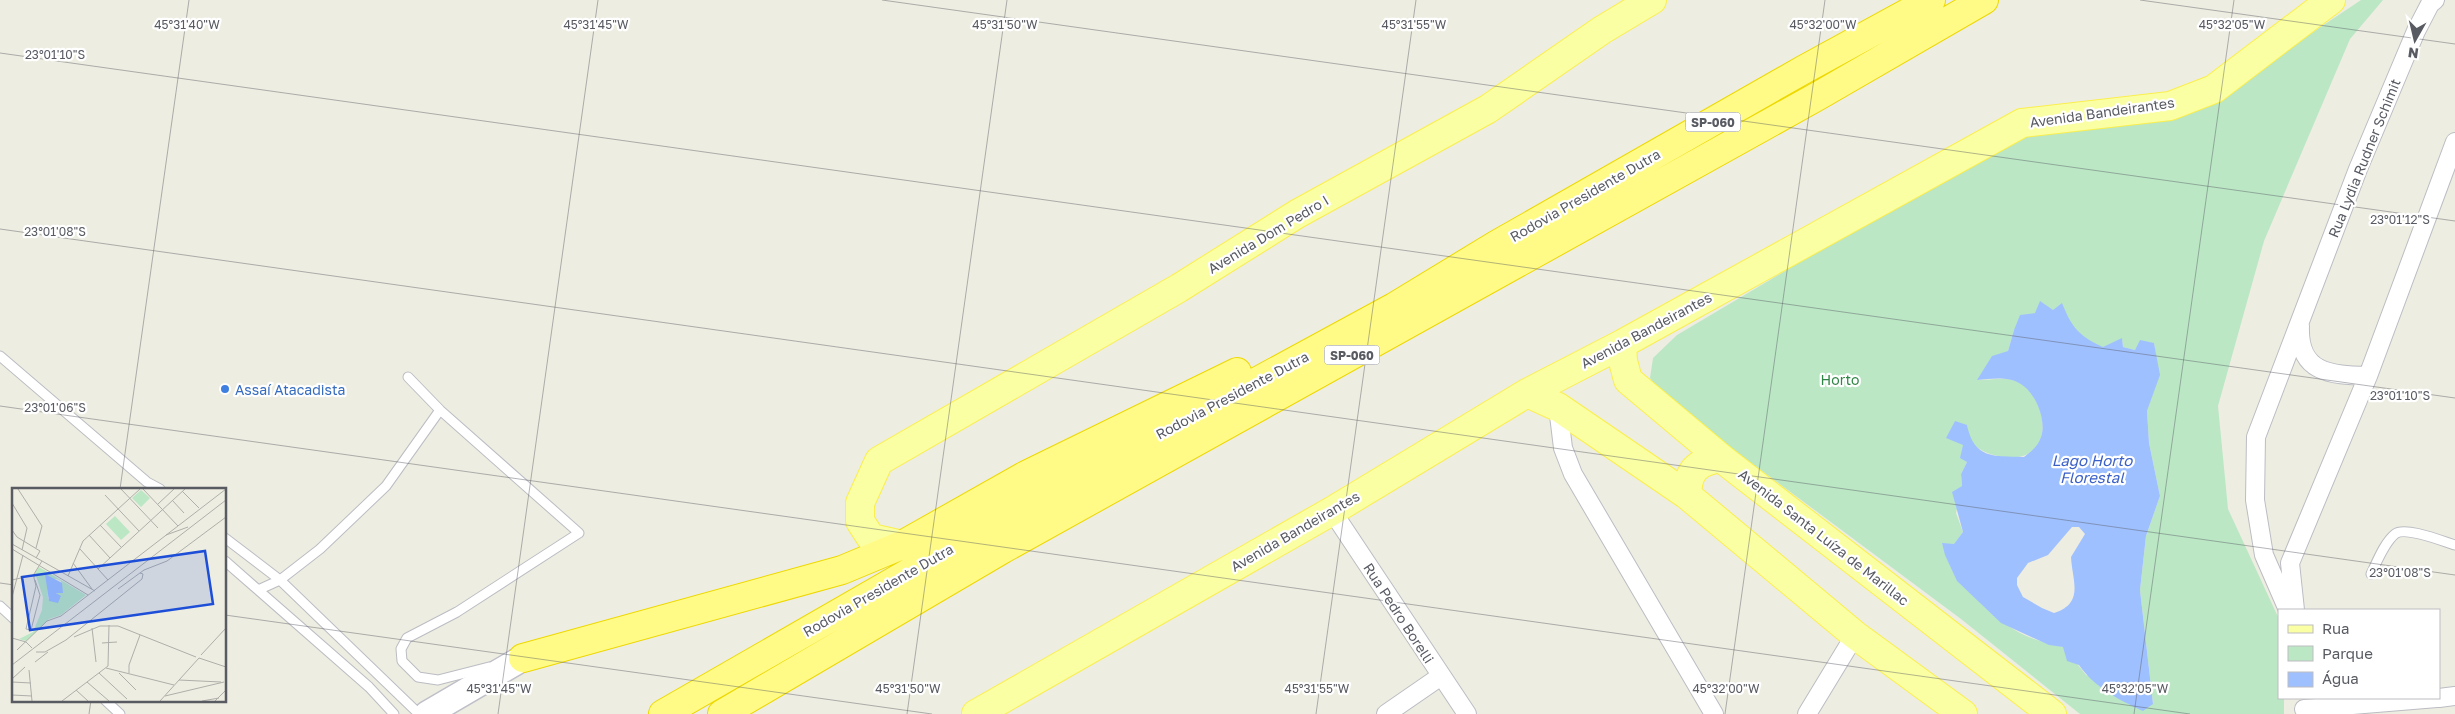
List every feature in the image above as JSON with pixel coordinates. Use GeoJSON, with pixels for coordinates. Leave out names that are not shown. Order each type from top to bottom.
{"type":"FeatureCollection","features":[{"type":"Feature","properties":{"kind":"highway","name":"Rodovia Presidente Dutra"},"geometry":{"type":"LineString","coordinates":[[663,714],[985,529],[1394,307],[1496,245],[1803,70],[1931,0]]}},
{"type":"Feature","properties":{"kind":"highway","name":"Rodovia Presidente Dutra"},"geometry":{"type":"LineString","coordinates":[[722,714],[1003,549],[1809,100],[1984,0]]}},
{"type":"Feature","properties":{"kind":"highway"},"geometry":{"type":"LineString","coordinates":[[523,658],[842,570],[902,545],[1026,475],[1496,245]]}},
{"type":"Feature","properties":{"kind":"main road","name":"Avenida Dom Pedro I"},"geometry":{"type":"LineString","coordinates":[[902,545],[871,538],[860,521],[860,503],[879,462],[1179,288],[1297,214],[1488,109],[1602,30],[1652,0]]}},
{"type":"Feature","properties":{"kind":"main road","name":"Avenida Bandeirantes"},"geometry":{"type":"LineString","coordinates":[[976,714],[1332,511],[1527,394],[1622,344],[2022,123],[2170,106],[2214,89],[2331,0]]}},
{"type":"Feature","properties":{"kind":"main road","name":"Avenida Santa Luíza de Marillac"},"geometry":{"type":"LineString","coordinates":[[1622,344],[1623,361],[1628,380],[1722,458],[2052,714]]}},
{"type":"Feature","properties":{"kind":"main road"},"geometry":{"type":"LineString","coordinates":[[1527,394],[1558,407],[1687,495],[1855,635],[1963,714]]}},
{"type":"Feature","properties":{"kind":"main road"},"geometry":{"type":"LineString","coordinates":[[1687,495],[1687,482],[1694,468],[1706,461],[1722,458]]}},
{"type":"Feature","properties":{"kind":"main road"},"geometry":{"type":"LineString","coordinates":[[427,714],[523,658]]}},
{"type":"Feature","properties":{"kind":"street","name":"Rua Lydia Rudner Schimit"},"geometry":{"type":"LineString","coordinates":[[2288,609],[2264,555],[2255,500],[2256,437],[2358,169],[2416,31],[2430,4],[2435,0]]}},
{"type":"Feature","properties":{"kind":"street"},"geometry":{"type":"LineString","coordinates":[[2295,609],[2290,563],[2368,376],[2455,142]]}},
{"type":"Feature","properties":{"kind":"street","name":"Rua Lydia Rudner Schimit"},"geometry":{"type":"LineString","coordinates":[[2300,321],[2299,344],[2314,367],[2337,376],[2368,376]]}},
{"type":"Feature","properties":{"kind":"street"},"geometry":{"type":"LineString","coordinates":[[1558,407],[1563,448],[1573,474],[1714,714]]}},
{"type":"Feature","properties":{"kind":"street","name":"Rua Pedro Borelli"},"geometry":{"type":"LineString","coordinates":[[1332,511],[1467,714]]}},
{"type":"Feature","properties":{"kind":"street"},"geometry":{"type":"LineString","coordinates":[[1807,714],[1855,635]]}},
{"type":"Feature","properties":{"kind":"street"},"geometry":{"type":"LineString","coordinates":[[1386,714],[1441,676]]}},
{"type":"Feature","properties":{"kind":"street"},"geometry":{"type":"LineString","coordinates":[[2440,698],[2455,696]]}},
{"type":"Feature","properties":{"kind":"street"},"geometry":{"type":"LineString","coordinates":[[2304,707],[2423,699]]}},
{"type":"Feature","properties":{"kind":"lane"},"geometry":{"type":"LineString","coordinates":[[0,356],[149,485]]}},
{"type":"Feature","properties":{"kind":"lane"},"geometry":{"type":"LineString","coordinates":[[408,377],[440,410],[579,534],[457,612],[407,638],[401,649],[402,661],[418,677],[438,680],[523,658]]}},
{"type":"Feature","properties":{"kind":"lane"},"geometry":{"type":"LineString","coordinates":[[258,590],[280,580],[320,549],[386,486],[440,410]]}},
{"type":"Feature","properties":{"kind":"lane"},"geometry":{"type":"LineString","coordinates":[[2371,574],[2389,541],[2396,533],[2404,530],[2455,545]]}},
{"type":"Feature","properties":{"kind":"lane"},"geometry":{"type":"LineString","coordinates":[[226,539],[280,580],[419,714]]}},
{"type":"Feature","properties":{"kind":"lane"},"geometry":{"type":"LineString","coordinates":[[226,562],[364,682],[394,714]]}},
{"type":"Feature","properties":{"kind":"lane"},"geometry":{"type":"LineString","coordinates":[[0,606],[12,616]]}},
{"type":"Feature","properties":{"kind":"lane"},"geometry":{"type":"LineString","coordinates":[[106,702],[120,714]]}},
{"type":"Feature","properties":{"kind":"green space","name":"Horto"},"geometry":{"type":"Polygon","coordinates":[[[2361,0],[2383,0],[2350,39],[2264,241],[2218,406],[2228,509],[2278,617],[2278,699],[2284,699],[2284,714],[2080,714],[1961,619],[1667,400],[1650,378],[1653,358],[1677,335],[2022,131],[2224,92],[2361,0]],[[2053,311],[2035,313],[2014,330],[2008,351],[1978,380],[2009,379],[2019,382],[2026,387],[2038,403],[2041,413],[2043,423],[2040,441],[2029,454],[2003,457],[1985,452],[1972,443],[1967,425],[1963,445],[1967,462],[1961,474],[1962,486],[1956,513],[1963,532],[1954,545],[1942,544],[1978,597],[2005,623],[2021,633],[2040,641],[2064,647],[2086,675],[2153,704],[2140,590],[2146,536],[2160,496],[2149,443],[2147,411],[2159,375],[2154,343],[2135,350],[2123,347],[2122,339],[2103,348],[2086,339],[2053,311]]]}},
{"type":"Feature","properties":{"kind":"water","name":"Lago Horto Florestal"},"geometry":{"type":"Polygon","coordinates":[[[2040,301],[2053,310],[2062,303],[2069,319],[2077,330],[2088,339],[2103,347],[2122,338],[2123,347],[2135,350],[2140,340],[2154,343],[2160,375],[2147,411],[2149,443],[2160,496],[2146,536],[2140,590],[2153,704],[2143,711],[2108,692],[2092,680],[2079,665],[2067,661],[2063,647],[2049,645],[2001,623],[1957,581],[1945,555],[1942,543],[1954,544],[1963,532],[1952,492],[1962,486],[1961,474],[1967,462],[1960,458],[1963,445],[1946,438],[1955,421],[1967,425],[1970,436],[1980,450],[1994,455],[2024,457],[2034,448],[2041,437],[2041,415],[2035,399],[2025,387],[2009,379],[1977,380],[1992,356],[2008,351],[2020,315],[2035,313],[2040,301]],[[2072,527],[2048,555],[2028,563],[2017,578],[2017,585],[2023,597],[2054,613],[2064,609],[2070,603],[2074,590],[2071,557],[2085,534],[2079,527],[2072,527]]]}},
{"type":"Feature","properties":{"kind":"place","name":"Assaí Atacadista"},"geometry":{"type":"Point","coordinates":[225,389]}}]}
